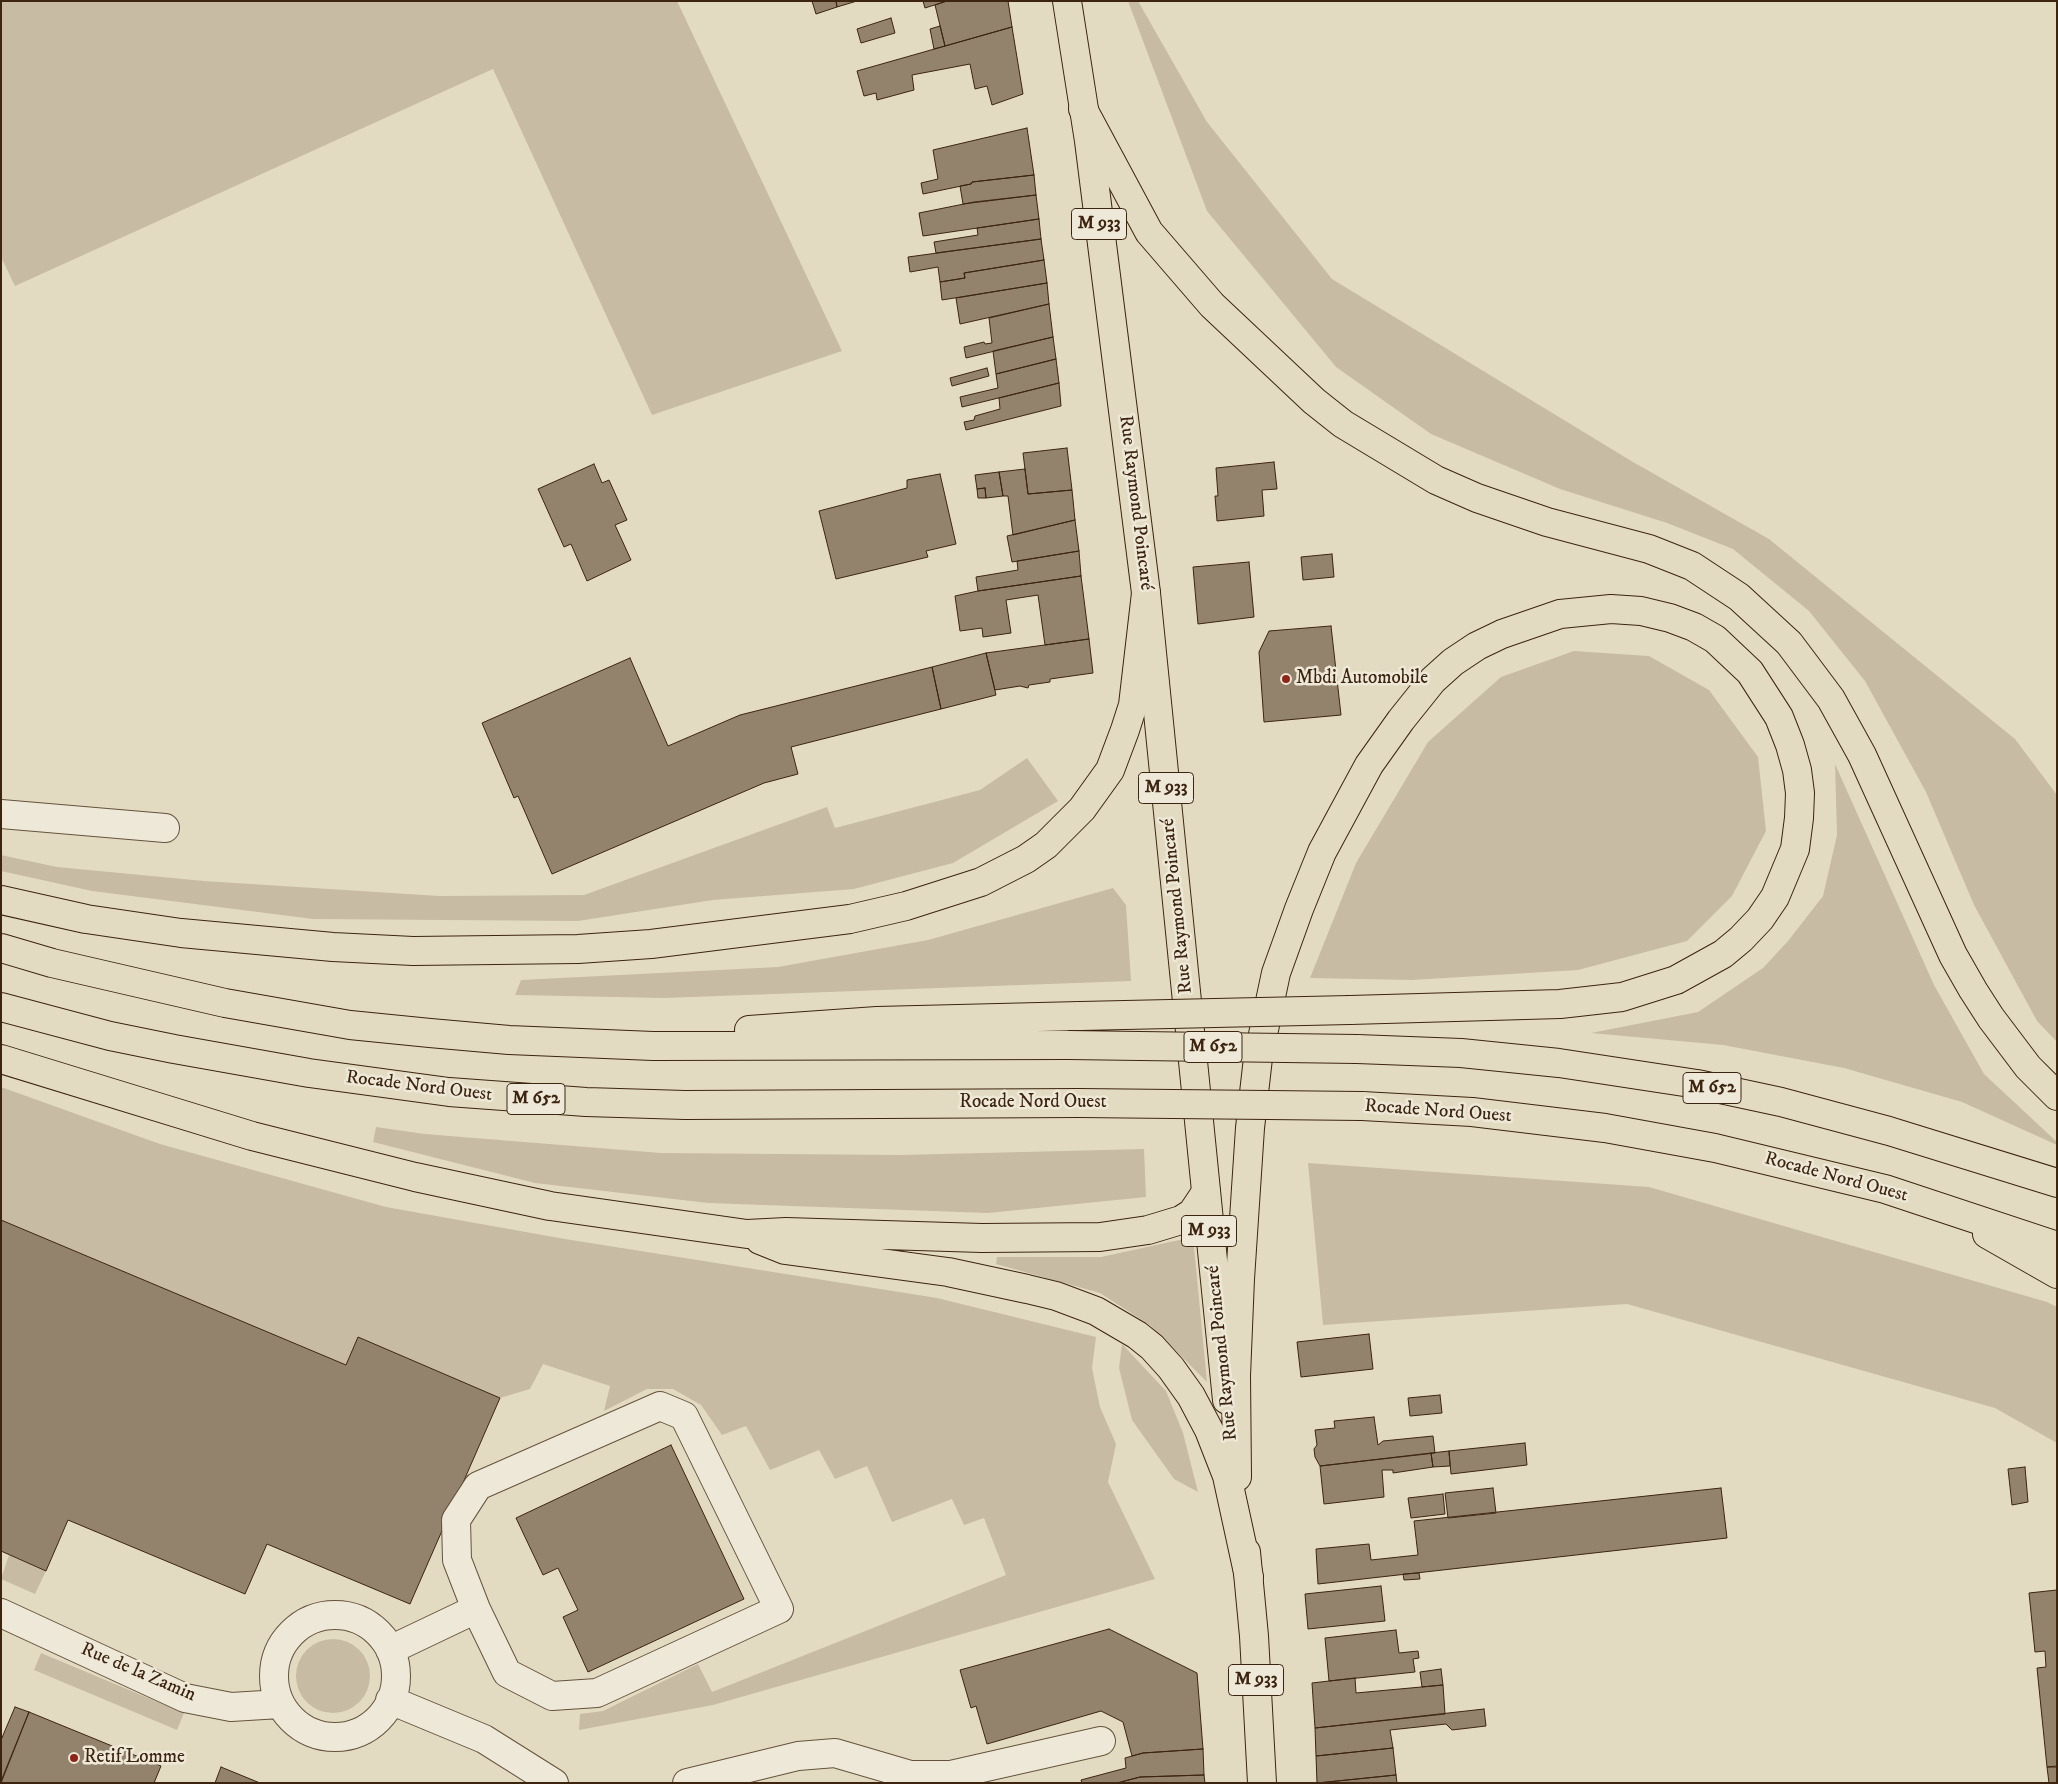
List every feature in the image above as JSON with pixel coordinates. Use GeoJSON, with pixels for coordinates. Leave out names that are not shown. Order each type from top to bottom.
{"type":"FeatureCollection","features":[{"type":"Feature","properties":{"kind":"main road","name":"Rue Raymond Poincaré"},"geometry":{"type":"LineString","coordinates":[[1067,1],[1083,108],[1146,593],[1206,1192],[1249,1577],[1262,1783]]}},
{"type":"Feature","properties":{"kind":"main road"},"geometry":{"type":"LineString","coordinates":[[1083,108],[1149,232],[1212,305],[1314,401],[1343,424],[1436,480],[1477,498],[1547,522],[1649,549],[1692,566],[1739,597],[1789,643],[1831,700],[1862,755],[1953,955],[1973,990],[1991,1018],[2028,1067],[2057,1096]]}},
{"type":"Feature","properties":{"kind":"main road"},"geometry":{"type":"LineString","coordinates":[[1,900],[86,918],[181,933],[333,947],[413,951],[578,949],[651,944],[850,919],[906,906],[981,882],[1026,859],[1046,845],[1082,809],[1110,770],[1121,744],[1133,705],[1146,593]]}},
{"type":"Feature","properties":{"kind":"main road"},"geometry":{"type":"LineString","coordinates":[[589,1044],[876,1021],[1080,1016],[1350,1010],[1560,1004],[1622,997],[1676,980],[1723,954],[1760,919],[1775,897],[1794,849],[1799,818],[1797,770],[1779,717],[1750,672],[1715,638],[1694,626],[1670,618],[1641,611],[1612,609],[1560,614],[1502,634],[1453,662],[1433,680],[1401,720],[1369,765],[1322,852],[1299,910],[1276,973],[1258,1058],[1250,1128],[1240,1279],[1236,1376],[1237,1478]]}},
{"type":"Feature","properties":{"kind":"main road","name":"M 652"},"geometry":{"type":"LineString","coordinates":[[1,948],[52,963],[225,1003],[294,1016],[430,1033],[589,1044],[727,1047],[1068,1045],[1358,1049],[1461,1053],[1559,1062],[1697,1084],[1781,1102],[1889,1130],[2057,1183]]}},
{"type":"Feature","properties":{"kind":"main road","name":"Rocade Nord Ouest"},"geometry":{"type":"LineString","coordinates":[[1,1007],[110,1036],[308,1073],[449,1092],[586,1102],[675,1105],[1079,1103],[1362,1106],[1472,1112],[1604,1128],[1715,1148],[1819,1172],[1936,1204],[2057,1246]]}},
{"type":"Feature","properties":{"kind":"main road"},"geometry":{"type":"LineString","coordinates":[[1,1059],[243,1134],[432,1182],[550,1206],[747,1234],[786,1232],[982,1238],[1100,1236],[1148,1230],[1181,1220],[1192,1213],[1206,1192]]}},
{"type":"Feature","properties":{"kind":"main road"},"geometry":{"type":"LineString","coordinates":[[1936,1204],[2057,1274]]}},
{"type":"Feature","properties":{"kind":"main road"},"geometry":{"type":"LineString","coordinates":[[747,1234],[785,1250],[948,1272],[1027,1288],[1056,1296],[1096,1311],[1137,1335],[1152,1347],[1171,1368],[1191,1396],[1209,1430],[1227,1476],[1249,1577]]}},
{"type":"Feature","properties":{"kind":"street"},"geometry":{"type":"LineString","coordinates":[[1,814],[165,828]]}},
{"type":"Feature","properties":{"kind":"street"},"geometry":{"type":"LineString","coordinates":[[660,1406],[684,1416],[779,1609],[597,1693],[552,1696],[507,1673],[476,1609],[457,1560],[456,1520],[478,1486],[660,1406]]}},
{"type":"Feature","properties":{"kind":"street"},"geometry":{"type":"LineString","coordinates":[[390,1650],[476,1609]]}},
{"type":"Feature","properties":{"kind":"street","name":"Rue de la Zamin"},"geometry":{"type":"LineString","coordinates":[[1,1613],[185,1698],[231,1707],[280,1704]]}},
{"type":"Feature","properties":{"kind":"street"},"geometry":{"type":"LineString","coordinates":[[321,1616],[348,1616],[370,1626],[390,1650],[396,1671],[395,1690],[390,1700],[385,1711],[370,1726],[348,1736],[316,1734],[294,1722],[280,1704],[274,1674],[277,1658],[285,1640],[303,1624],[321,1616]]}},
{"type":"Feature","properties":{"kind":"street"},"geometry":{"type":"LineString","coordinates":[[390,1700],[484,1738],[554,1783]]}},
{"type":"Feature","properties":{"kind":"street"},"geometry":{"type":"LineString","coordinates":[[687,1783],[736,1777],[798,1756],[835,1753],[910,1776],[951,1775],[1101,1741]]}},
{"type":"Feature","properties":{"kind":"shaded area"},"geometry":{"type":"Polygon","coordinates":[[[1,1],[677,1],[842,351],[652,415],[493,69],[15,286],[1,257],[1,1]]]}},
{"type":"Feature","properties":{"kind":"shaded area"},"geometry":{"type":"Polygon","coordinates":[[[1128,1],[1138,1],[1207,122],[1332,279],[1633,462],[1769,539],[2015,739],[2057,795],[2057,1042],[2037,1021],[1974,905],[1926,792],[1865,681],[1809,611],[1733,549],[1667,523],[1560,489],[1431,434],[1336,367],[1207,211],[1128,1]]]}},
{"type":"Feature","properties":{"kind":"shaded area"},"geometry":{"type":"Polygon","coordinates":[[[1574,651],[1649,656],[1709,690],[1758,757],[1766,831],[1732,896],[1687,941],[1578,970],[1412,980],[1310,978],[1356,863],[1428,742],[1501,677],[1574,651]]]}},
{"type":"Feature","properties":{"kind":"shaded area"},"geometry":{"type":"Polygon","coordinates":[[[1027,758],[1058,801],[953,863],[854,889],[713,900],[578,921],[313,919],[92,891],[1,871],[1,855],[57,867],[204,881],[439,896],[584,895],[827,807],[835,828],[980,790],[1027,758]]]}},
{"type":"Feature","properties":{"kind":"shaded area"},"geometry":{"type":"Polygon","coordinates":[[[1835,764],[1934,985],[1984,1074],[2057,1142],[2057,1145],[1962,1102],[1844,1068],[1723,1045],[1591,1033],[1698,1012],[1763,968],[1788,941],[1823,896],[1837,835],[1835,764]]]}},
{"type":"Feature","properties":{"kind":"shaded area"},"geometry":{"type":"Polygon","coordinates":[[[1113,888],[1126,905],[1131,981],[664,998],[515,995],[521,980],[778,967],[928,940],[1113,888]]]}},
{"type":"Feature","properties":{"kind":"shaded area"},"geometry":{"type":"Polygon","coordinates":[[[1,1087],[160,1144],[386,1207],[565,1239],[937,1298],[1096,1337],[1092,1368],[1100,1407],[1116,1444],[1108,1482],[1155,1579],[713,1705],[579,1730],[580,1714],[603,1711],[698,1664],[712,1692],[1006,1575],[984,1518],[964,1525],[952,1499],[892,1522],[867,1466],[835,1479],[819,1450],[770,1470],[746,1426],[722,1435],[701,1405],[673,1389],[647,1389],[604,1411],[610,1386],[543,1364],[530,1389],[500,1398],[358,1337],[346,1365],[1,1220],[1,1087]]]}},
{"type":"Feature","properties":{"kind":"shaded area"},"geometry":{"type":"Polygon","coordinates":[[[376,1127],[425,1134],[661,1153],[901,1155],[1144,1149],[1146,1197],[988,1213],[708,1203],[535,1183],[373,1142],[376,1127]]]}},
{"type":"Feature","properties":{"kind":"shaded area"},"geometry":{"type":"Polygon","coordinates":[[[1308,1163],[1649,1187],[2047,1302],[2057,1307],[2057,1443],[1995,1408],[1627,1304],[1323,1325],[1308,1163]]]}},
{"type":"Feature","properties":{"kind":"shaded area"},"geometry":{"type":"Polygon","coordinates":[[[1193,1237],[1207,1382],[1151,1326],[1100,1293],[996,1264],[997,1257],[1101,1257],[1193,1237]]]}},
{"type":"Feature","properties":{"kind":"shaded area"},"geometry":{"type":"Polygon","coordinates":[[[1122,1344],[1166,1391],[1183,1433],[1198,1492],[1174,1479],[1132,1420],[1119,1368],[1122,1344]]]}},
{"type":"Feature","properties":{"kind":"shaded area"},"geometry":{"type":"Polygon","coordinates":[[[9,1555],[46,1571],[35,1594],[1,1579],[9,1555]]]}},
{"type":"Feature","properties":{"kind":"shaded area"},"geometry":{"type":"Polygon","coordinates":[[[326,1639],[340,1639],[354,1645],[364,1655],[370,1669],[370,1683],[364,1697],[354,1707],[340,1713],[326,1713],[312,1707],[302,1697],[296,1683],[296,1669],[302,1655],[312,1645],[326,1639]]]}},
{"type":"Feature","properties":{"kind":"shaded area"},"geometry":{"type":"Polygon","coordinates":[[[41,1653],[184,1713],[177,1730],[34,1670],[41,1653]]]}},
{"type":"Feature","properties":{"kind":"building"},"geometry":{"type":"Polygon","coordinates":[[[812,1],[836,1],[837,7],[816,14],[812,1]]]}},
{"type":"Feature","properties":{"kind":"building"},"geometry":{"type":"Polygon","coordinates":[[[836,1],[857,1],[837,7],[836,1]]]}},
{"type":"Feature","properties":{"kind":"building"},"geometry":{"type":"Polygon","coordinates":[[[923,1],[947,1],[925,8],[923,1]]]}},
{"type":"Feature","properties":{"kind":"building"},"geometry":{"type":"Polygon","coordinates":[[[947,1],[1008,1],[1012,27],[945,46],[935,5],[947,1]]]}},
{"type":"Feature","properties":{"kind":"building"},"geometry":{"type":"Polygon","coordinates":[[[891,18],[895,33],[861,43],[857,29],[891,18]]]}},
{"type":"Feature","properties":{"kind":"building"},"geometry":{"type":"Polygon","coordinates":[[[940,26],[945,46],[934,49],[930,29],[940,26]]]}},
{"type":"Feature","properties":{"kind":"building"},"geometry":{"type":"Polygon","coordinates":[[[1012,27],[1023,94],[992,105],[987,86],[975,89],[970,64],[912,75],[914,90],[877,100],[876,93],[864,96],[857,71],[1012,27]]]}},
{"type":"Feature","properties":{"kind":"building"},"geometry":{"type":"Polygon","coordinates":[[[1027,128],[1034,175],[972,182],[971,184],[923,194],[921,183],[938,179],[933,150],[1027,128]]]}},
{"type":"Feature","properties":{"kind":"building"},"geometry":{"type":"Polygon","coordinates":[[[1034,175],[1036,195],[963,204],[960,186],[971,184],[972,182],[1034,175]]]}},
{"type":"Feature","properties":{"kind":"building"},"geometry":{"type":"Polygon","coordinates":[[[1036,195],[1039,219],[923,236],[919,213],[974,202],[1036,195]]]}},
{"type":"Feature","properties":{"kind":"building"},"geometry":{"type":"Polygon","coordinates":[[[1039,219],[1041,239],[936,253],[934,242],[978,235],[977,228],[1039,219]]]}},
{"type":"Feature","properties":{"kind":"building"},"geometry":{"type":"Polygon","coordinates":[[[1041,239],[1044,260],[964,273],[965,278],[940,282],[938,267],[910,272],[908,257],[1041,239]]]}},
{"type":"Feature","properties":{"kind":"building"},"geometry":{"type":"Polygon","coordinates":[[[1044,260],[1047,283],[942,300],[940,282],[965,278],[964,273],[1044,260]]]}},
{"type":"Feature","properties":{"kind":"building"},"geometry":{"type":"Polygon","coordinates":[[[1047,283],[1049,304],[960,324],[956,298],[1047,283]]]}},
{"type":"Feature","properties":{"kind":"building"},"geometry":{"type":"Polygon","coordinates":[[[1049,304],[1053,337],[966,358],[964,347],[984,342],[985,344],[992,343],[989,318],[1049,304]]]}},
{"type":"Feature","properties":{"kind":"building"},"geometry":{"type":"Polygon","coordinates":[[[1053,337],[1056,359],[996,374],[993,351],[1053,337]]]}},
{"type":"Feature","properties":{"kind":"building"},"geometry":{"type":"Polygon","coordinates":[[[1056,359],[1059,383],[962,407],[960,397],[998,388],[996,374],[1056,359]]]}},
{"type":"Feature","properties":{"kind":"building"},"geometry":{"type":"Polygon","coordinates":[[[987,368],[989,376],[952,386],[950,378],[987,368]]]}},
{"type":"Feature","properties":{"kind":"building"},"geometry":{"type":"Polygon","coordinates":[[[1059,383],[1061,406],[966,430],[964,422],[974,420],[975,416],[1000,409],[999,398],[1059,383]]]}},
{"type":"Feature","properties":{"kind":"building"},"geometry":{"type":"Polygon","coordinates":[[[1067,448],[1072,490],[1028,494],[1023,453],[1067,448]]]}},
{"type":"Feature","properties":{"kind":"building"},"geometry":{"type":"Polygon","coordinates":[[[1274,462],[1277,489],[1262,490],[1264,516],[1217,521],[1215,496],[1218,496],[1216,468],[1274,462]]]}},
{"type":"Feature","properties":{"kind":"building"},"geometry":{"type":"Polygon","coordinates":[[[594,464],[602,483],[609,480],[627,520],[615,525],[631,560],[587,581],[571,544],[564,547],[538,489],[594,464]]]}},
{"type":"Feature","properties":{"kind":"building"},"geometry":{"type":"Polygon","coordinates":[[[1025,469],[1028,494],[1072,490],[1075,520],[1013,535],[1008,496],[1003,496],[999,472],[1025,469]]]}},
{"type":"Feature","properties":{"kind":"building"},"geometry":{"type":"Polygon","coordinates":[[[999,472],[1003,496],[986,498],[985,488],[977,489],[975,475],[999,472]]]}},
{"type":"Feature","properties":{"kind":"building"},"geometry":{"type":"Polygon","coordinates":[[[940,474],[956,544],[926,551],[928,557],[836,579],[819,511],[907,488],[907,480],[940,474]]]}},
{"type":"Feature","properties":{"kind":"building"},"geometry":{"type":"Polygon","coordinates":[[[985,488],[986,498],[978,498],[977,489],[985,488]]]}},
{"type":"Feature","properties":{"kind":"building"},"geometry":{"type":"Polygon","coordinates":[[[1075,520],[1079,551],[1012,562],[1007,536],[1075,520]]]}},
{"type":"Feature","properties":{"kind":"building"},"geometry":{"type":"Polygon","coordinates":[[[1079,551],[1081,576],[978,591],[976,577],[1018,570],[1017,561],[1079,551]]]}},
{"type":"Feature","properties":{"kind":"building"},"geometry":{"type":"Polygon","coordinates":[[[1332,554],[1334,577],[1303,580],[1301,557],[1332,554]]]}},
{"type":"Feature","properties":{"kind":"building"},"geometry":{"type":"Polygon","coordinates":[[[1249,562],[1254,617],[1198,624],[1193,567],[1249,562]]]}},
{"type":"Feature","properties":{"kind":"building"},"geometry":{"type":"Polygon","coordinates":[[[1081,576],[1089,639],[1045,645],[1038,595],[1006,600],[1011,633],[983,637],[982,628],[960,631],[955,596],[1081,576]]]}},
{"type":"Feature","properties":{"kind":"building"},"geometry":{"type":"Polygon","coordinates":[[[1331,626],[1341,715],[1264,722],[1259,652],[1269,631],[1331,626]]]}},
{"type":"Feature","properties":{"kind":"building"},"geometry":{"type":"Polygon","coordinates":[[[1089,639],[1093,673],[1050,679],[1050,682],[1029,685],[1028,688],[1020,686],[995,690],[986,653],[1089,639]]]}},
{"type":"Feature","properties":{"kind":"building"},"geometry":{"type":"Polygon","coordinates":[[[986,653],[996,695],[941,709],[932,667],[986,653]]]}},
{"type":"Feature","properties":{"kind":"building"},"geometry":{"type":"Polygon","coordinates":[[[630,658],[668,746],[740,715],[932,667],[941,709],[791,747],[798,774],[764,783],[552,874],[518,796],[514,798],[482,723],[630,658]]]}},
{"type":"Feature","properties":{"kind":"building"},"geometry":{"type":"Polygon","coordinates":[[[1,1220],[346,1365],[358,1337],[500,1398],[410,1604],[267,1544],[245,1594],[68,1520],[46,1571],[1,1551],[1,1220]]]}},
{"type":"Feature","properties":{"kind":"building"},"geometry":{"type":"Polygon","coordinates":[[[1369,1334],[1373,1369],[1301,1377],[1297,1342],[1369,1334]]]}},
{"type":"Feature","properties":{"kind":"building"},"geometry":{"type":"Polygon","coordinates":[[[1440,1395],[1442,1413],[1410,1416],[1408,1398],[1440,1395]]]}},
{"type":"Feature","properties":{"kind":"building"},"geometry":{"type":"Polygon","coordinates":[[[1374,1417],[1378,1445],[1383,1441],[1433,1436],[1435,1453],[1320,1466],[1315,1457],[1314,1449],[1317,1445],[1315,1430],[1335,1428],[1334,1421],[1374,1417]]]}},
{"type":"Feature","properties":{"kind":"building"},"geometry":{"type":"Polygon","coordinates":[[[1525,1443],[1527,1465],[1451,1474],[1449,1451],[1525,1443]]]}},
{"type":"Feature","properties":{"kind":"building"},"geometry":{"type":"Polygon","coordinates":[[[671,1445],[744,1599],[588,1672],[563,1617],[578,1610],[558,1568],[543,1575],[516,1518],[671,1445]]]}},
{"type":"Feature","properties":{"kind":"building"},"geometry":{"type":"Polygon","coordinates":[[[1449,1451],[1450,1466],[1433,1467],[1431,1453],[1449,1451]]]}},
{"type":"Feature","properties":{"kind":"building"},"geometry":{"type":"Polygon","coordinates":[[[1431,1453],[1433,1467],[1393,1473],[1393,1470],[1382,1470],[1384,1497],[1324,1504],[1320,1466],[1431,1453]]]}},
{"type":"Feature","properties":{"kind":"building"},"geometry":{"type":"Polygon","coordinates":[[[2025,1467],[2028,1502],[2012,1505],[2008,1469],[2025,1467]]]}},
{"type":"Feature","properties":{"kind":"building"},"geometry":{"type":"Polygon","coordinates":[[[1493,1488],[1496,1513],[1448,1518],[1445,1493],[1493,1488]]]}},
{"type":"Feature","properties":{"kind":"building"},"geometry":{"type":"Polygon","coordinates":[[[1721,1488],[1727,1538],[1318,1584],[1316,1549],[1369,1544],[1371,1560],[1418,1555],[1414,1521],[1721,1488]]]}},
{"type":"Feature","properties":{"kind":"building"},"geometry":{"type":"Polygon","coordinates":[[[1443,1494],[1445,1514],[1411,1518],[1408,1498],[1443,1494]]]}},
{"type":"Feature","properties":{"kind":"building"},"geometry":{"type":"Polygon","coordinates":[[[1419,1573],[1420,1579],[1404,1580],[1403,1574],[1419,1573]]]}},
{"type":"Feature","properties":{"kind":"building"},"geometry":{"type":"Polygon","coordinates":[[[1381,1586],[1385,1621],[1308,1629],[1305,1594],[1381,1586]]]}},
{"type":"Feature","properties":{"kind":"building"},"geometry":{"type":"Polygon","coordinates":[[[2057,1590],[2057,1767],[2047,1767],[2037,1668],[2046,1667],[2045,1651],[2035,1652],[2029,1593],[2057,1590]]]}},
{"type":"Feature","properties":{"kind":"building"},"geometry":{"type":"Polygon","coordinates":[[[1109,1629],[1197,1673],[1203,1749],[1143,1753],[1132,1756],[1123,1722],[1101,1711],[987,1744],[976,1706],[971,1708],[960,1670],[1109,1629]]]}},
{"type":"Feature","properties":{"kind":"building"},"geometry":{"type":"Polygon","coordinates":[[[1396,1630],[1399,1653],[1418,1651],[1419,1658],[1413,1659],[1415,1672],[1329,1681],[1325,1638],[1396,1630]]]}},
{"type":"Feature","properties":{"kind":"building"},"geometry":{"type":"Polygon","coordinates":[[[1441,1669],[1443,1685],[1422,1687],[1420,1672],[1441,1669]]]}},
{"type":"Feature","properties":{"kind":"building"},"geometry":{"type":"Polygon","coordinates":[[[1355,1678],[1356,1693],[1443,1685],[1445,1714],[1315,1728],[1312,1683],[1355,1678]]]}},
{"type":"Feature","properties":{"kind":"building"},"geometry":{"type":"Polygon","coordinates":[[[15,1707],[29,1712],[1,1781],[1,1740],[15,1707]]]}},
{"type":"Feature","properties":{"kind":"building"},"geometry":{"type":"Polygon","coordinates":[[[1484,1709],[1486,1726],[1452,1730],[1446,1724],[1390,1730],[1393,1748],[1316,1756],[1315,1728],[1484,1709]]]}},
{"type":"Feature","properties":{"kind":"building"},"geometry":{"type":"Polygon","coordinates":[[[29,1712],[161,1766],[154,1783],[1,1783],[29,1712]]]}},
{"type":"Feature","properties":{"kind":"building"},"geometry":{"type":"Polygon","coordinates":[[[1393,1748],[1396,1775],[1317,1783],[1316,1756],[1393,1748]]]}},
{"type":"Feature","properties":{"kind":"building"},"geometry":{"type":"Polygon","coordinates":[[[1203,1749],[1204,1775],[1140,1777],[1117,1783],[1082,1783],[1081,1780],[1126,1768],[1125,1758],[1143,1753],[1203,1749]]]}},
{"type":"Feature","properties":{"kind":"building"},"geometry":{"type":"Polygon","coordinates":[[[2057,1766],[2057,1783],[2049,1783],[2047,1767],[2057,1766]]]}},
{"type":"Feature","properties":{"kind":"building"},"geometry":{"type":"Polygon","coordinates":[[[221,1767],[260,1783],[215,1783],[221,1767]]]}},
{"type":"Feature","properties":{"kind":"building"},"geometry":{"type":"Polygon","coordinates":[[[1204,1775],[1205,1783],[1117,1783],[1140,1777],[1204,1775]]]}},
{"type":"Feature","properties":{"kind":"building"},"geometry":{"type":"Polygon","coordinates":[[[1396,1775],[1397,1783],[1318,1783],[1396,1775]]]}},
{"type":"Feature","properties":{"kind":"place","name":"Mbdi Automobile"},"geometry":{"type":"Point","coordinates":[1286,679]}},
{"type":"Feature","properties":{"kind":"place","name":"Retif Lomme"},"geometry":{"type":"Point","coordinates":[74,1758]}}]}
